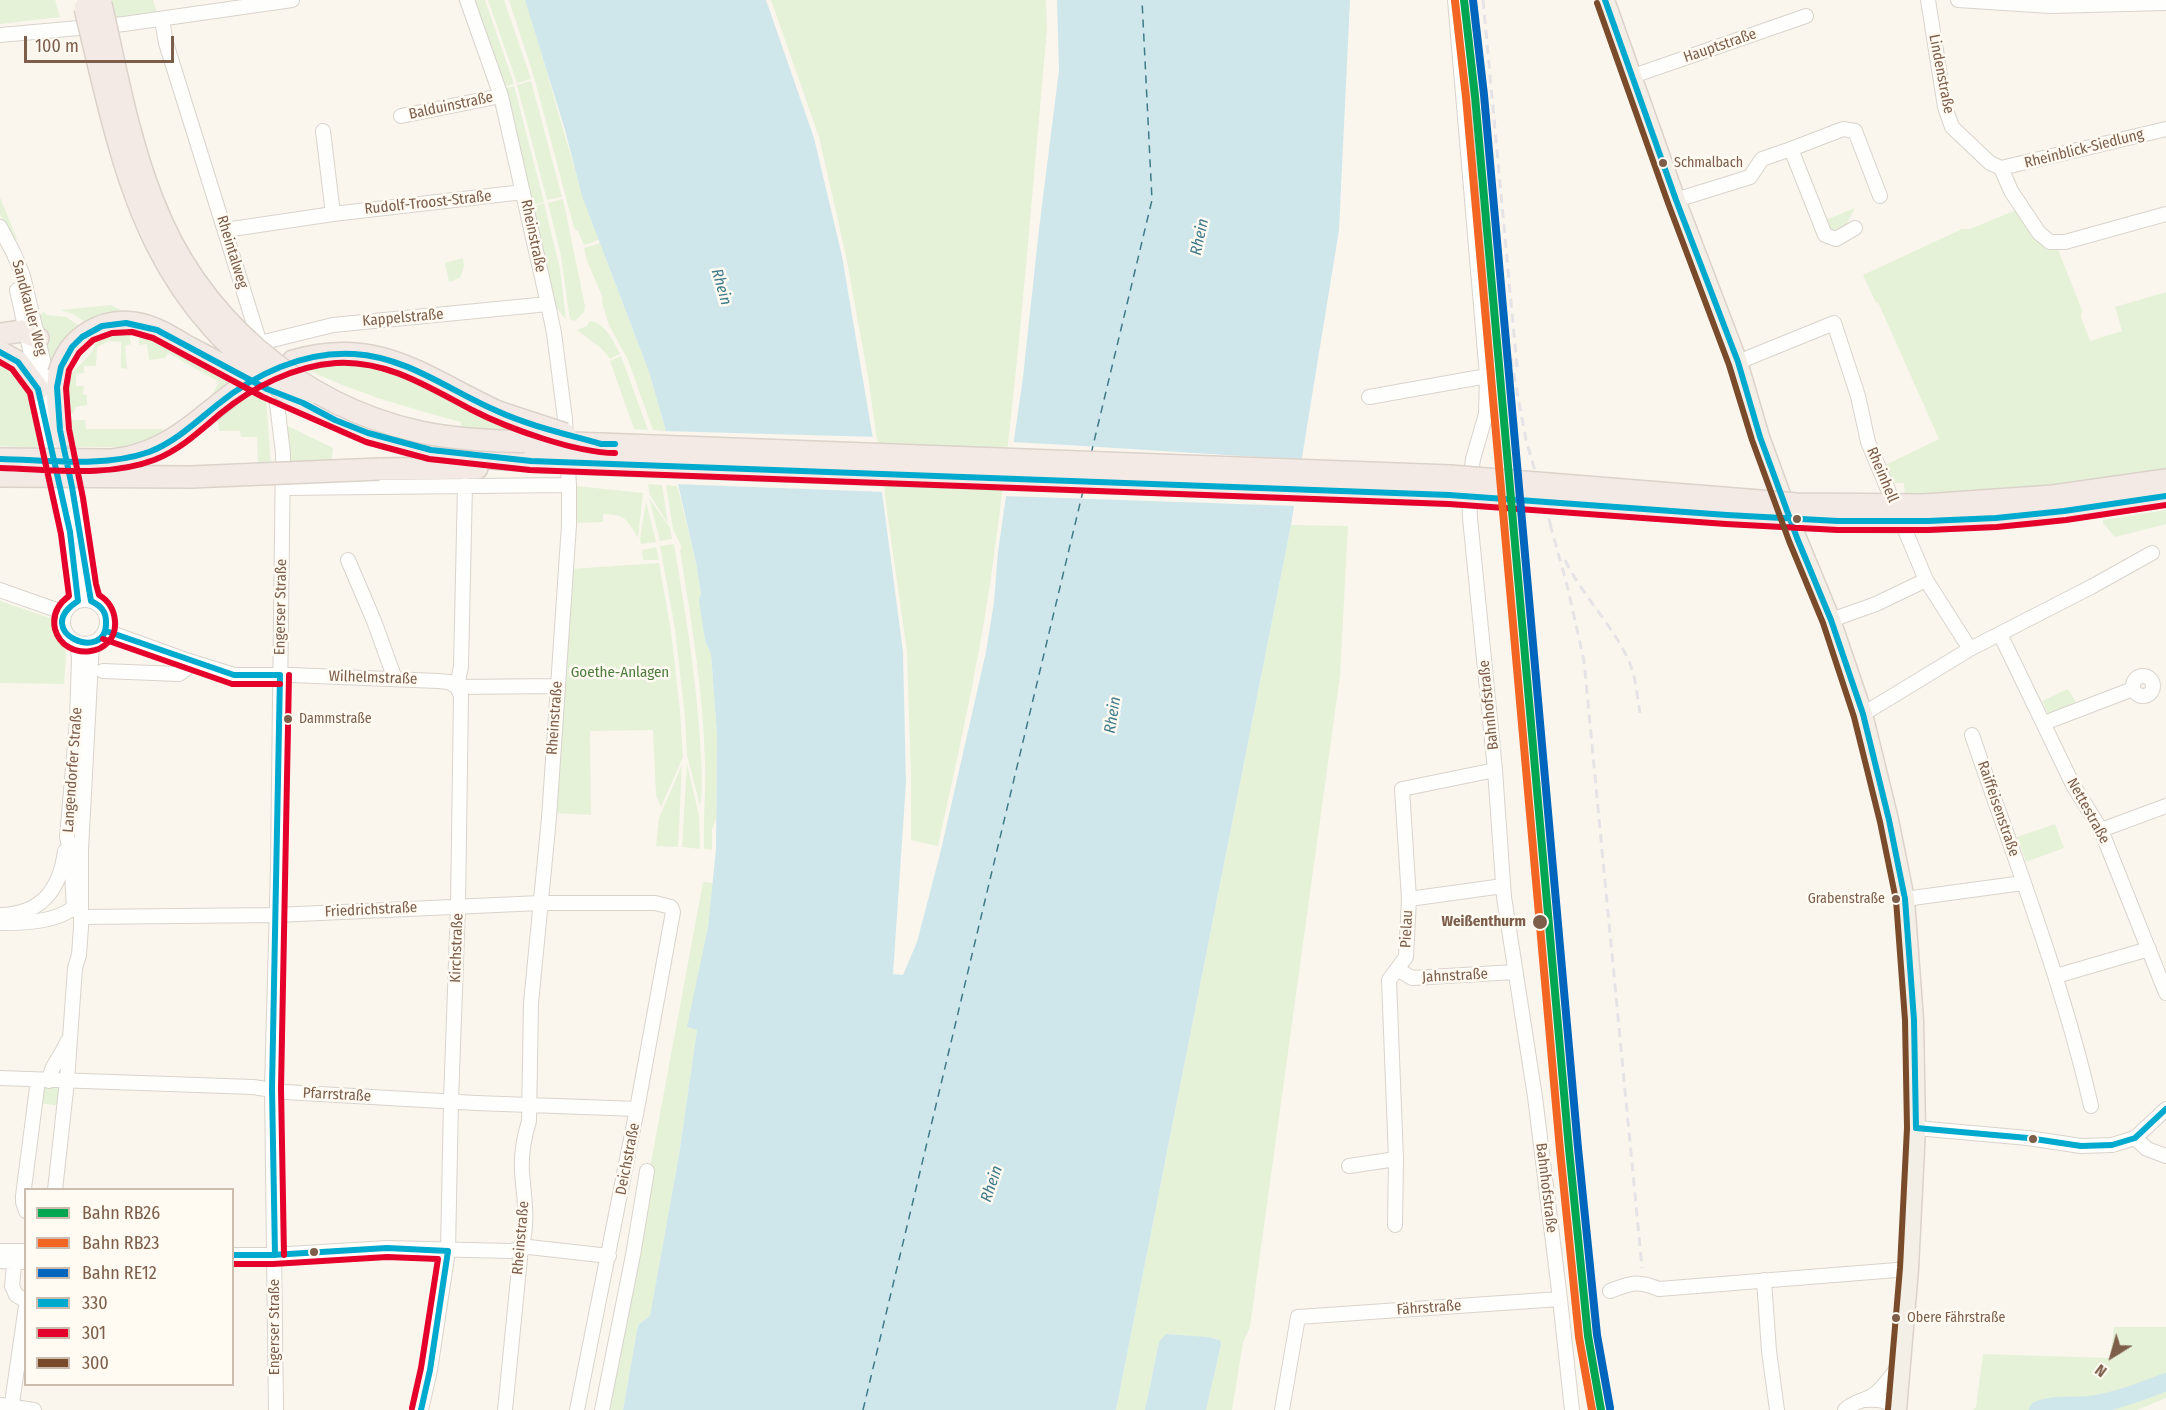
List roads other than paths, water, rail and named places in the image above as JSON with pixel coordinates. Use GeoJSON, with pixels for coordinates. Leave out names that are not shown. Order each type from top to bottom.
{"type":"FeatureCollection","features":[{"type":"Feature","properties":{"kind":"highway"},"geometry":{"type":"LineString","coordinates":[[92,3],[129,179],[149,232],[161,256],[193,304],[225,341],[258,371],[303,403]]}},
{"type":"Feature","properties":{"kind":"highway"},"geometry":{"type":"LineString","coordinates":[[92,3],[134,143],[162,224],[204,294],[234,329],[269,360],[327,398],[404,428],[479,439],[1422,474],[1797,504],[1849,506],[2125,495],[2166,496]]}},
{"type":"Feature","properties":{"kind":"highway"},"geometry":{"type":"LineString","coordinates":[[61,438],[57,392],[64,359],[73,346],[88,332],[110,324],[133,323],[156,330],[267,389],[303,403],[350,426],[402,444],[460,455],[531,461],[1460,495],[1581,502],[1757,518],[1859,522],[1994,518],[2125,495],[2166,480]]}},
{"type":"Feature","properties":{"kind":"highway"},"geometry":{"type":"LineString","coordinates":[[0,334],[29,330]]}},
{"type":"Feature","properties":{"kind":"highway"},"geometry":{"type":"LineString","coordinates":[[0,346],[29,330]]}},
{"type":"Feature","properties":{"kind":"highway"},"geometry":{"type":"LineString","coordinates":[[0,352],[18,362],[38,389]]}},
{"type":"Feature","properties":{"kind":"highway"},"geometry":{"type":"LineString","coordinates":[[0,459],[112,460],[140,455],[181,434],[230,395],[256,378],[293,361],[336,354],[371,356],[397,362],[426,374],[498,412],[601,444]]}},
{"type":"Feature","properties":{"kind":"highway"},"geometry":{"type":"LineString","coordinates":[[0,476],[191,477],[398,468],[495,467],[531,461]]}},
{"type":"Feature","properties":{"kind":"main road"},"geometry":{"type":"LineString","coordinates":[[1605,0],[1676,200],[1738,362],[1760,437],[1797,538],[1831,620],[1863,714],[1889,820],[1905,899],[1914,1020],[1916,1128],[1909,1269],[1897,1410]]}},
{"type":"Feature","properties":{"kind":"street"},"geometry":{"type":"LineString","coordinates":[[0,35],[162,20],[292,0]]}},
{"type":"Feature","properties":{"kind":"street","name":"Rheinstraße"},"geometry":{"type":"LineString","coordinates":[[467,0],[501,96],[548,304],[563,407],[569,485],[567,571],[549,818],[531,1003],[529,1120],[524,1138],[523,1160],[526,1198],[524,1239],[521,1248],[505,1410]]}},
{"type":"Feature","properties":{"kind":"street","name":"Bahnhofstraße"},"geometry":{"type":"LineString","coordinates":[[1455,0],[1487,376],[1486,414],[1473,459],[1468,494],[1495,770],[1503,886],[1535,1097],[1572,1410]]}},
{"type":"Feature","properties":{"kind":"street","name":"Lindenstraße"},"geometry":{"type":"LineString","coordinates":[[1928,0],[1945,107],[1952,128],[1990,163],[2001,168],[2011,191],[2039,233],[2050,242],[2065,242],[2166,214]]}},
{"type":"Feature","properties":{"kind":"street"},"geometry":{"type":"LineString","coordinates":[[1958,0],[2050,6],[2166,3]]}},
{"type":"Feature","properties":{"kind":"street","name":"Hauptstraße"},"geometry":{"type":"LineString","coordinates":[[1633,76],[1806,16]]}},
{"type":"Feature","properties":{"kind":"street","name":"Rheintalweg"},"geometry":{"type":"LineString","coordinates":[[162,20],[166,42],[277,404],[283,453],[283,488]]}},
{"type":"Feature","properties":{"kind":"street","name":"Balduinstraße"},"geometry":{"type":"LineString","coordinates":[[401,116],[501,96]]}},
{"type":"Feature","properties":{"kind":"street"},"geometry":{"type":"LineString","coordinates":[[1676,200],[1750,177],[1762,159],[1843,129],[1855,131],[1880,196]]}},
{"type":"Feature","properties":{"kind":"street","name":"Rheinblick-Siedlung"},"geometry":{"type":"LineString","coordinates":[[2001,168],[2166,129]]}},
{"type":"Feature","properties":{"kind":"street"},"geometry":{"type":"LineString","coordinates":[[323,131],[333,214]]}},
{"type":"Feature","properties":{"kind":"street"},"geometry":{"type":"LineString","coordinates":[[1791,149],[1825,235],[1836,239],[1855,228]]}},
{"type":"Feature","properties":{"kind":"street","name":"Rudolf-Troost-Straße"},"geometry":{"type":"LineString","coordinates":[[225,230],[333,214],[523,192]]}},
{"type":"Feature","properties":{"kind":"street","name":"Sandkauler Weg"},"geometry":{"type":"LineString","coordinates":[[2,231],[21,269],[38,389],[66,488]]}},
{"type":"Feature","properties":{"kind":"street","name":"Sandkauler Weg"},"geometry":{"type":"LineString","coordinates":[[2,231],[61,438],[66,488]]}},
{"type":"Feature","properties":{"kind":"street","name":"Kappelstraße"},"geometry":{"type":"LineString","coordinates":[[260,343],[333,325],[548,304]]}},
{"type":"Feature","properties":{"kind":"street","name":"Rheinhell"},"geometry":{"type":"LineString","coordinates":[[1738,362],[1834,323],[1858,396],[1868,442],[1926,580],[1970,649]]}},
{"type":"Feature","properties":{"kind":"street"},"geometry":{"type":"LineString","coordinates":[[1369,397],[1487,376]]}},
{"type":"Feature","properties":{"kind":"street","name":"Kirchstraße"},"geometry":{"type":"LineString","coordinates":[[421,1410],[430,1370],[448,1251],[458,906],[461,696],[457,687],[461,666],[465,485]]}},
{"type":"Feature","properties":{"kind":"street"},"geometry":{"type":"LineString","coordinates":[[283,488],[569,485]]}},
{"type":"Feature","properties":{"kind":"street"},"geometry":{"type":"LineString","coordinates":[[66,488],[84,601]]}},
{"type":"Feature","properties":{"kind":"street","name":"Engerser Straße"},"geometry":{"type":"LineString","coordinates":[[276,1410],[272,1088],[283,488]]}},
{"type":"Feature","properties":{"kind":"street"},"geometry":{"type":"LineString","coordinates":[[1863,714],[1970,649],[2152,553]]}},
{"type":"Feature","properties":{"kind":"street"},"geometry":{"type":"LineString","coordinates":[[348,560],[395,679]]}},
{"type":"Feature","properties":{"kind":"street"},"geometry":{"type":"LineString","coordinates":[[1831,620],[1876,604],[1926,580]]}},
{"type":"Feature","properties":{"kind":"street"},"geometry":{"type":"LineString","coordinates":[[0,590],[65,613],[72,604],[84,601],[100,606],[106,614],[106,631],[92,643],[77,643]]}},
{"type":"Feature","properties":{"kind":"street","name":"Langendorfer Straße"},"geometry":{"type":"LineString","coordinates":[[55,1188],[67,1081],[75,968],[79,955],[77,911],[67,837],[78,701],[79,658],[77,643],[66,634],[65,613]]}},
{"type":"Feature","properties":{"kind":"street","name":"Wilhelmstraße"},"geometry":{"type":"LineString","coordinates":[[106,631],[189,662],[234,675],[395,679],[449,682],[457,687],[557,686]]}},
{"type":"Feature","properties":{"kind":"street","name":"Nettestraße"},"geometry":{"type":"LineString","coordinates":[[2000,634],[2073,785],[2101,830],[2166,993]]}},
{"type":"Feature","properties":{"kind":"street","name":"Langendorfer Straße"},"geometry":{"type":"LineString","coordinates":[[77,911],[92,643]]}},
{"type":"Feature","properties":{"kind":"street"},"geometry":{"type":"LineString","coordinates":[[103,671],[179,674],[186,669],[189,662]]}},
{"type":"Feature","properties":{"kind":"street"},"geometry":{"type":"LineString","coordinates":[[2044,723],[2133,689],[2135,679],[2144,676],[2150,679],[2152,689],[2166,694]]}},
{"type":"Feature","properties":{"kind":"street","name":"Raiffeisenstraße"},"geometry":{"type":"LineString","coordinates":[[1972,735],[2056,976],[2091,1106]]}},
{"type":"Feature","properties":{"kind":"street","name":"Pielau"},"geometry":{"type":"LineString","coordinates":[[1395,1225],[1396,1159],[1389,980],[1406,957],[1408,899],[1402,789],[1495,770]]}},
{"type":"Feature","properties":{"kind":"street"},"geometry":{"type":"LineString","coordinates":[[2101,830],[2166,806]]}},
{"type":"Feature","properties":{"kind":"street"},"geometry":{"type":"LineString","coordinates":[[0,915],[20,913],[31,909],[52,890],[60,874],[67,837]]}},
{"type":"Feature","properties":{"kind":"street"},"geometry":{"type":"LineString","coordinates":[[1905,899],[2023,883]]}},
{"type":"Feature","properties":{"kind":"street"},"geometry":{"type":"LineString","coordinates":[[1408,899],[1503,886]]}},
{"type":"Feature","properties":{"kind":"street","name":"Friedrichstraße"},"geometry":{"type":"LineString","coordinates":[[42,901],[57,898],[65,901],[77,911]]}},
{"type":"Feature","properties":{"kind":"street","name":"Friedrichstraße"},"geometry":{"type":"LineString","coordinates":[[0,923],[28,922],[77,911],[276,915],[540,903],[656,903],[671,907]]}},
{"type":"Feature","properties":{"kind":"street","name":"Deichstraße"},"geometry":{"type":"LineString","coordinates":[[577,1410],[637,1109],[673,912],[671,907]]}},
{"type":"Feature","properties":{"kind":"street"},"geometry":{"type":"LineString","coordinates":[[2056,976],[2149,950]]}},
{"type":"Feature","properties":{"kind":"street","name":"Jahnstraße"},"geometry":{"type":"LineString","coordinates":[[1397,969],[1412,978],[1515,972]]}},
{"type":"Feature","properties":{"kind":"street","name":"Langendorfer Straße"},"geometry":{"type":"LineString","coordinates":[[24,1188],[44,1080],[62,1055],[71,1029]]}},
{"type":"Feature","properties":{"kind":"street","name":"Pfarrstraße"},"geometry":{"type":"LineString","coordinates":[[0,1078],[272,1088],[285,1092],[637,1109]]}},
{"type":"Feature","properties":{"kind":"street"},"geometry":{"type":"LineString","coordinates":[[1916,1128],[2028,1138],[2081,1146],[2112,1145],[2135,1138],[2166,1109]]}},
{"type":"Feature","properties":{"kind":"street"},"geometry":{"type":"LineString","coordinates":[[2135,1138],[2147,1149],[2166,1156]]}},
{"type":"Feature","properties":{"kind":"street"},"geometry":{"type":"LineString","coordinates":[[1349,1166],[1396,1159]]}},
{"type":"Feature","properties":{"kind":"street"},"geometry":{"type":"LineString","coordinates":[[602,1410],[647,1171]]}},
{"type":"Feature","properties":{"kind":"street","name":"Langendorfer Straße"},"geometry":{"type":"LineString","coordinates":[[24,1190],[22,1202],[24,1206]]}},
{"type":"Feature","properties":{"kind":"street"},"geometry":{"type":"LineString","coordinates":[[234,1255],[387,1248],[510,1251],[529,1247],[609,1256]]}},
{"type":"Feature","properties":{"kind":"street"},"geometry":{"type":"LineString","coordinates":[[0,1251],[24,1251]]}},
{"type":"Feature","properties":{"kind":"street"},"geometry":{"type":"LineString","coordinates":[[0,1261],[20,1264],[12,1286],[16,1295],[24,1300]]}},
{"type":"Feature","properties":{"kind":"street"},"geometry":{"type":"LineString","coordinates":[[1610,1291],[1633,1282],[1643,1282],[1659,1289],[1909,1269]]}},
{"type":"Feature","properties":{"kind":"street"},"geometry":{"type":"LineString","coordinates":[[1764,1280],[1769,1351],[1777,1410]]}},
{"type":"Feature","properties":{"kind":"street","name":"Fährstraße"},"geometry":{"type":"LineString","coordinates":[[1282,1410],[1298,1317],[1560,1299]]}},
{"type":"Feature","properties":{"kind":"street"},"geometry":{"type":"LineString","coordinates":[[24,1317],[7,1407],[34,1410]]}},
{"type":"Feature","properties":{"kind":"street"},"geometry":{"type":"LineString","coordinates":[[1865,1400],[1883,1386],[1900,1364]]}},
{"type":"Feature","properties":{"kind":"street"},"geometry":{"type":"LineString","coordinates":[[1845,1410],[1852,1403],[1880,1399],[1891,1403],[1897,1410]]}},
{"type":"Feature","properties":{"kind":"water","name":"Rhein"},"geometry":{"type":"Polygon","coordinates":[[[525,0],[766,0],[814,138],[842,256],[882,492],[903,652],[906,783],[893,974],[903,975],[917,942],[941,850],[986,652],[994,602],[998,552],[1023,377],[1059,70],[1057,0],[1350,0],[1339,230],[1291,525],[1116,1410],[623,1410],[638,1325],[650,1316],[679,1155],[697,1030],[687,1027],[708,927],[716,850],[717,735],[711,654],[705,641],[696,563],[666,431],[649,372],[582,196],[565,130],[525,0]]]}},
{"type":"Feature","properties":{"kind":"water"},"geometry":{"type":"Polygon","coordinates":[[[1166,1334],[1220,1340],[1221,1345],[1206,1410],[1145,1410],[1159,1342],[1166,1334]]]}},
{"type":"Feature","properties":{"kind":"waterway"},"geometry":{"type":"LineString","coordinates":[[2038,1410],[2109,1401],[2166,1382]]}},
{"type":"Feature","properties":{"kind":"railway"},"geometry":{"type":"LineString","coordinates":[[1483,0],[1517,367]]}},
{"type":"Feature","properties":{"kind":"railway"},"geometry":{"type":"LineString","coordinates":[[1511,358],[1526,440],[1552,530]]}},
{"type":"Feature","properties":{"kind":"railway"},"geometry":{"type":"LineString","coordinates":[[1550,524],[1567,585],[1584,661],[1642,1268]]}},
{"type":"Feature","properties":{"kind":"railway"},"geometry":{"type":"LineString","coordinates":[[1565,560],[1631,665],[1640,713]]}},
{"type":"Feature","properties":{"kind":"rail line","name":"RB26"},"geometry":{"type":"LineString","coordinates":[[1464,0],[1475,96],[1569,1149],[1588,1336],[1601,1410]]}},
{"type":"Feature","properties":{"kind":"rail line","name":"RE12"},"geometry":{"type":"LineString","coordinates":[[1473,0],[1484,95],[1578,1148],[1597,1335],[1610,1408]]}},
{"type":"Feature","properties":{"kind":"rail line","name":"RB23"},"geometry":{"type":"LineString","coordinates":[[1455,1],[1466,97],[1560,1150],[1579,1337],[1592,1410]]}},
{"type":"Feature","properties":{"kind":"place","name":"Schmalbach"},"geometry":{"type":"Point","coordinates":[1663,163]}},
{"type":"Feature","properties":{"kind":"place","name":"Dammstraße"},"geometry":{"type":"Point","coordinates":[288,719]}},
{"type":"Feature","properties":{"kind":"place","name":"Grabenstraße"},"geometry":{"type":"Point","coordinates":[1896,899]}},
{"type":"Feature","properties":{"kind":"place","name":"Weißenthurm"},"geometry":{"type":"Point","coordinates":[1540,922]}},
{"type":"Feature","properties":{"kind":"place","name":"Obere Fährstraße"},"geometry":{"type":"Point","coordinates":[1896,1318]}},
{"type":"Feature","properties":{"kind":"park label","name":"Goethe-Anlagen"},"geometry":{"type":"Point","coordinates":[620,673]}}]}
